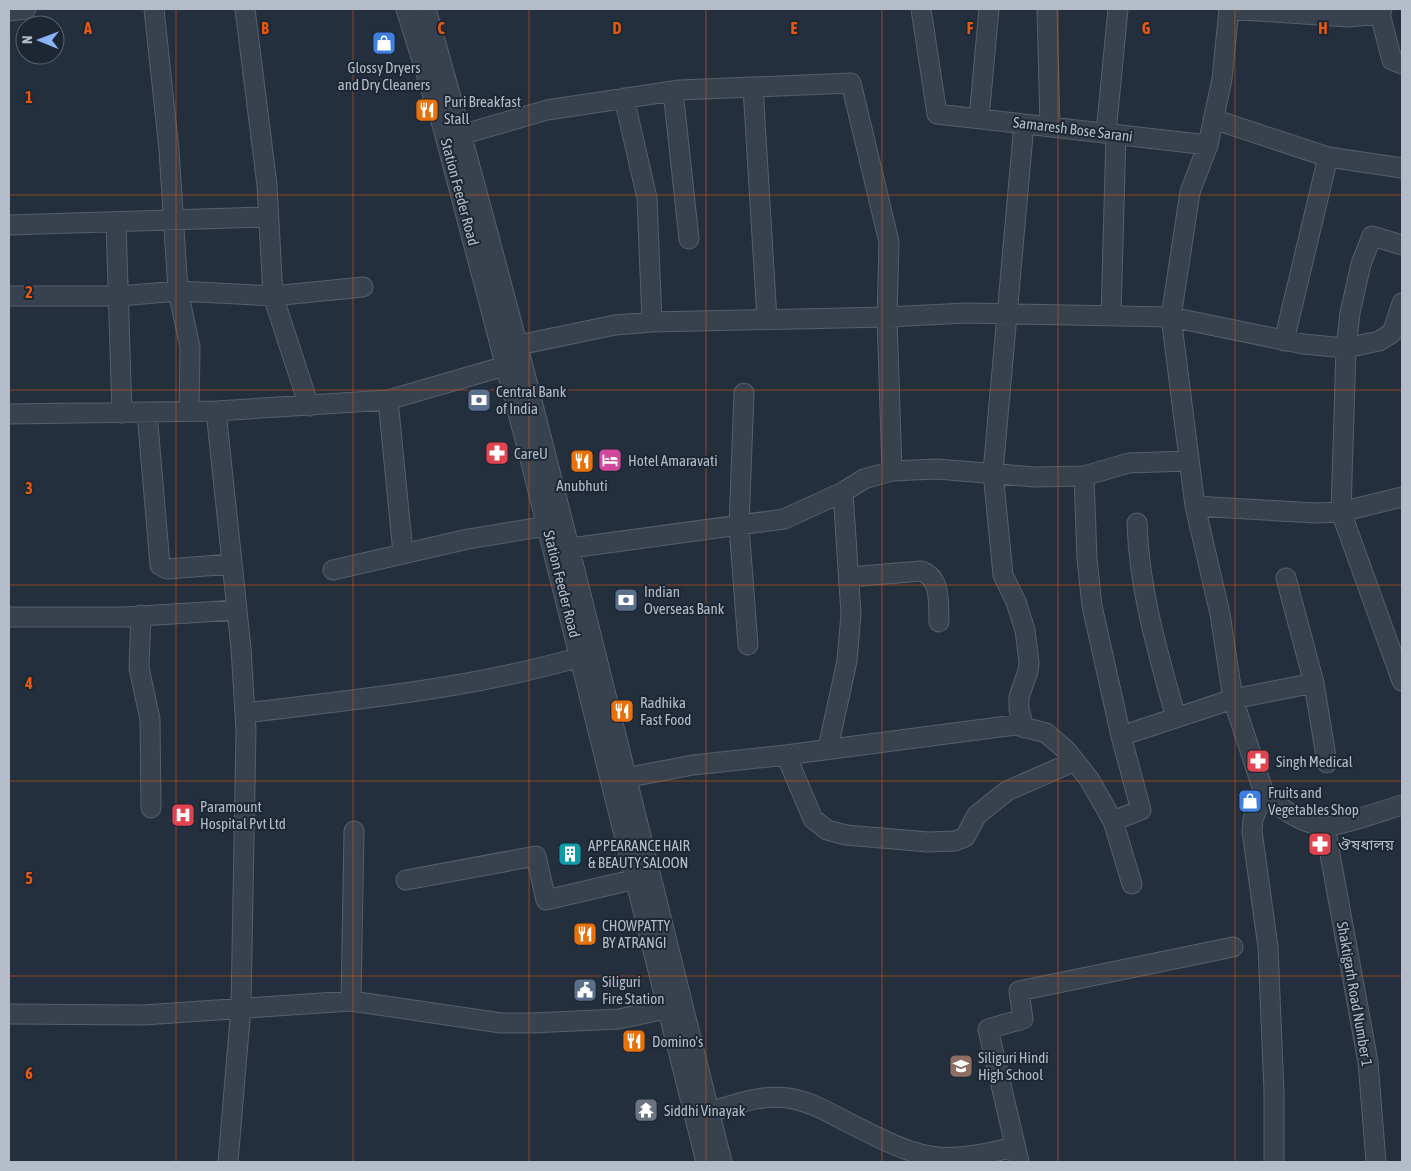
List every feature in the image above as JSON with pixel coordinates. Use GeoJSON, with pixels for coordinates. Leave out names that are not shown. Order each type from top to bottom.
{"type":"FeatureCollection","features":[{"type":"Feature","properties":{"kind":"street"},"geometry":{"type":"LineString","coordinates":[[9,11],[26,9]]}},
{"type":"Feature","properties":{"kind":"street"},"geometry":{"type":"LineString","coordinates":[[154,9],[174,220],[178,291],[190,347],[189,411]]}},
{"type":"Feature","properties":{"kind":"street"},"geometry":{"type":"LineString","coordinates":[[245,9],[267,185],[272,296],[309,406]]}},
{"type":"Feature","properties":{"kind":"street","name":"Station Feeder Road"},"geometry":{"type":"LineString","coordinates":[[406,9],[443,128],[508,353],[560,549],[625,778],[675,1007],[706,1162]]}},
{"type":"Feature","properties":{"kind":"street","name":"Station Feeder Road"},"geometry":{"type":"LineString","coordinates":[[426,9],[461,134],[547,526],[560,549],[580,657],[636,879],[709,1112],[722,1162]]}},
{"type":"Feature","properties":{"kind":"street","name":"Samaresh Bose Sarani"},"geometry":{"type":"LineString","coordinates":[[921,9],[937,114],[1208,145]]}},
{"type":"Feature","properties":{"kind":"street"},"geometry":{"type":"LineString","coordinates":[[979,118],[990,9]]}},
{"type":"Feature","properties":{"kind":"street"},"geometry":{"type":"LineString","coordinates":[[1047,9],[1050,127]]}},
{"type":"Feature","properties":{"kind":"street"},"geometry":{"type":"LineString","coordinates":[[1111,316],[1111,134],[1118,9]]}},
{"type":"Feature","properties":{"kind":"street"},"geometry":{"type":"LineString","coordinates":[[1402,64],[1392,60],[1381,11],[1330,16],[1230,9],[1222,79],[1208,145],[1190,192],[1171,317],[1187,461],[1195,506],[1220,614],[1233,699],[1264,793],[1280,807],[1301,819],[1325,827],[1402,805]]}},
{"type":"Feature","properties":{"kind":"street"},"geometry":{"type":"LineString","coordinates":[[461,134],[547,110],[673,91],[851,83],[889,242],[887,317],[892,471]]}},
{"type":"Feature","properties":{"kind":"street"},"geometry":{"type":"LineString","coordinates":[[753,87],[767,319]]}},
{"type":"Feature","properties":{"kind":"street"},"geometry":{"type":"LineString","coordinates":[[673,91],[689,239]]}},
{"type":"Feature","properties":{"kind":"street"},"geometry":{"type":"LineString","coordinates":[[624,98],[647,198],[652,322]]}},
{"type":"Feature","properties":{"kind":"street"},"geometry":{"type":"LineString","coordinates":[[1213,119],[1328,158],[1402,168]]}},
{"type":"Feature","properties":{"kind":"street"},"geometry":{"type":"LineString","coordinates":[[1024,124],[993,472],[1003,575],[1016,602],[1024,630],[1029,662],[1028,672],[1019,698],[1019,709],[1024,728]]}},
{"type":"Feature","properties":{"kind":"street"},"geometry":{"type":"LineString","coordinates":[[1284,341],[1328,158]]}},
{"type":"Feature","properties":{"kind":"street"},"geometry":{"type":"LineString","coordinates":[[9,225],[267,217]]}},
{"type":"Feature","properties":{"kind":"street"},"geometry":{"type":"LineString","coordinates":[[116,222],[120,296],[122,413]]}},
{"type":"Feature","properties":{"kind":"street"},"geometry":{"type":"LineString","coordinates":[[1402,246],[1372,236],[1361,264],[1350,313],[1346,348],[1341,512],[1402,681]]}},
{"type":"Feature","properties":{"kind":"street"},"geometry":{"type":"LineString","coordinates":[[9,296],[120,296],[178,291],[272,296],[363,287]]}},
{"type":"Feature","properties":{"kind":"street"},"geometry":{"type":"LineString","coordinates":[[9,414],[216,411],[388,400],[508,353],[615,325],[652,322],[1007,313],[1171,317],[1284,341],[1346,348],[1397,336],[1402,303]]}},
{"type":"Feature","properties":{"kind":"street"},"geometry":{"type":"LineString","coordinates":[[744,393],[739,526],[748,645]]}},
{"type":"Feature","properties":{"kind":"street"},"geometry":{"type":"LineString","coordinates":[[388,400],[403,553]]}},
{"type":"Feature","properties":{"kind":"street"},"geometry":{"type":"LineString","coordinates":[[216,411],[237,610],[245,713],[241,1007],[228,1162]]}},
{"type":"Feature","properties":{"kind":"street"},"geometry":{"type":"LineString","coordinates":[[147,413],[160,565],[167,569],[232,564]]}},
{"type":"Feature","properties":{"kind":"street"},"geometry":{"type":"LineString","coordinates":[[560,549],[784,519],[843,492],[864,479],[892,471],[937,469],[993,472],[1035,477],[1084,476],[1128,463],[1187,461]]}},
{"type":"Feature","properties":{"kind":"street"},"geometry":{"type":"LineString","coordinates":[[1084,476],[1087,560],[1092,606],[1121,736],[1141,810],[1113,821]]}},
{"type":"Feature","properties":{"kind":"street"},"geometry":{"type":"LineString","coordinates":[[828,748],[847,661],[851,614],[843,492]]}},
{"type":"Feature","properties":{"kind":"street"},"geometry":{"type":"LineString","coordinates":[[1195,506],[1284,512],[1341,512],[1402,499]]}},
{"type":"Feature","properties":{"kind":"street"},"geometry":{"type":"LineString","coordinates":[[1137,523],[1138,560],[1147,610],[1176,718]]}},
{"type":"Feature","properties":{"kind":"street"},"geometry":{"type":"LineString","coordinates":[[332,570],[468,538],[547,526]]}},
{"type":"Feature","properties":{"kind":"street"},"geometry":{"type":"LineString","coordinates":[[850,577],[921,571],[929,574],[934,579],[937,589],[939,622]]}},
{"type":"Feature","properties":{"kind":"street"},"geometry":{"type":"LineString","coordinates":[[1286,578],[1314,683],[1327,763]]}},
{"type":"Feature","properties":{"kind":"street"},"geometry":{"type":"LineString","coordinates":[[9,617],[141,615],[237,610]]}},
{"type":"Feature","properties":{"kind":"street"},"geometry":{"type":"LineString","coordinates":[[141,615],[139,668],[150,719],[151,808]]}},
{"type":"Feature","properties":{"kind":"street"},"geometry":{"type":"LineString","coordinates":[[245,713],[426,691],[521,674],[580,657]]}},
{"type":"Feature","properties":{"kind":"street"},"geometry":{"type":"LineString","coordinates":[[1121,736],[1233,699],[1314,683]]}},
{"type":"Feature","properties":{"kind":"street"},"geometry":{"type":"LineString","coordinates":[[625,778],[693,765],[786,755],[1015,725],[1046,733],[1075,761],[1089,779],[1113,821],[1132,884]]}},
{"type":"Feature","properties":{"kind":"street"},"geometry":{"type":"LineString","coordinates":[[786,755],[813,819],[827,830],[846,835],[928,842],[955,841],[965,837],[977,815],[1007,791],[1075,761]]}},
{"type":"Feature","properties":{"kind":"street"},"geometry":{"type":"LineString","coordinates":[[1264,793],[1253,820],[1252,831],[1269,957],[1274,1092],[1274,1162]]}},
{"type":"Feature","properties":{"kind":"street","name":"Shaktigarh Road Number 1"},"geometry":{"type":"LineString","coordinates":[[1325,827],[1368,1062],[1376,1162]]}},
{"type":"Feature","properties":{"kind":"street"},"geometry":{"type":"LineString","coordinates":[[351,1001],[354,831]]}},
{"type":"Feature","properties":{"kind":"street"},"geometry":{"type":"LineString","coordinates":[[406,880],[536,856],[546,900],[636,879]]}},
{"type":"Feature","properties":{"kind":"street"},"geometry":{"type":"LineString","coordinates":[[709,1112],[750,1101],[786,1098],[817,1107],[888,1143],[928,1157],[969,1158],[1016,1154],[988,1029],[1023,1019],[1019,991],[1233,947]]}},
{"type":"Feature","properties":{"kind":"street"},"geometry":{"type":"LineString","coordinates":[[9,1014],[144,1015],[351,1001],[501,1023],[618,1019],[675,1007]]}},
{"type":"Feature","properties":{"kind":"place","name":"Glossy Dryers and Dry Cleaners"},"geometry":{"type":"Point","coordinates":[384,43]}},
{"type":"Feature","properties":{"kind":"place","name":"Puri Breakfast Stall"},"geometry":{"type":"Point","coordinates":[427,110]}},
{"type":"Feature","properties":{"kind":"place","name":"Central Bank of India"},"geometry":{"type":"Point","coordinates":[479,400]}},
{"type":"Feature","properties":{"kind":"place","name":"CareU"},"geometry":{"type":"Point","coordinates":[497,453]}},
{"type":"Feature","properties":{"kind":"place","name":"Hotel Amaravati"},"geometry":{"type":"Point","coordinates":[610,460]}},
{"type":"Feature","properties":{"kind":"place","name":"Anubhuti"},"geometry":{"type":"Point","coordinates":[582,461]}},
{"type":"Feature","properties":{"kind":"place","name":"Indian Overseas Bank"},"geometry":{"type":"Point","coordinates":[626,600]}},
{"type":"Feature","properties":{"kind":"place","name":"Radhika Fast Food"},"geometry":{"type":"Point","coordinates":[622,711]}},
{"type":"Feature","properties":{"kind":"place","name":"Singh Medical"},"geometry":{"type":"Point","coordinates":[1258,761]}},
{"type":"Feature","properties":{"kind":"place","name":"Fruits and Vegetables Shop"},"geometry":{"type":"Point","coordinates":[1250,801]}},
{"type":"Feature","properties":{"kind":"place","name":"Paramount Hospital Pvt Ltd"},"geometry":{"type":"Point","coordinates":[183,815]}},
{"type":"Feature","properties":{"kind":"place","name":"ঔষধালয়"},"geometry":{"type":"Point","coordinates":[1320,844]}},
{"type":"Feature","properties":{"kind":"place","name":"APPEARANCE HAIR & BEAUTY SALOON"},"geometry":{"type":"Point","coordinates":[570,854]}},
{"type":"Feature","properties":{"kind":"place","name":"CHOWPATTY BY ATRANGI"},"geometry":{"type":"Point","coordinates":[585,934]}},
{"type":"Feature","properties":{"kind":"place","name":"Siliguri Fire Station"},"geometry":{"type":"Point","coordinates":[585,990]}},
{"type":"Feature","properties":{"kind":"place","name":"Domino's"},"geometry":{"type":"Point","coordinates":[634,1041]}},
{"type":"Feature","properties":{"kind":"place","name":"Siliguri Hindi High School"},"geometry":{"type":"Point","coordinates":[961,1066]}},
{"type":"Feature","properties":{"kind":"place","name":"Siddhi Vinayak"},"geometry":{"type":"Point","coordinates":[646,1110]}}]}
